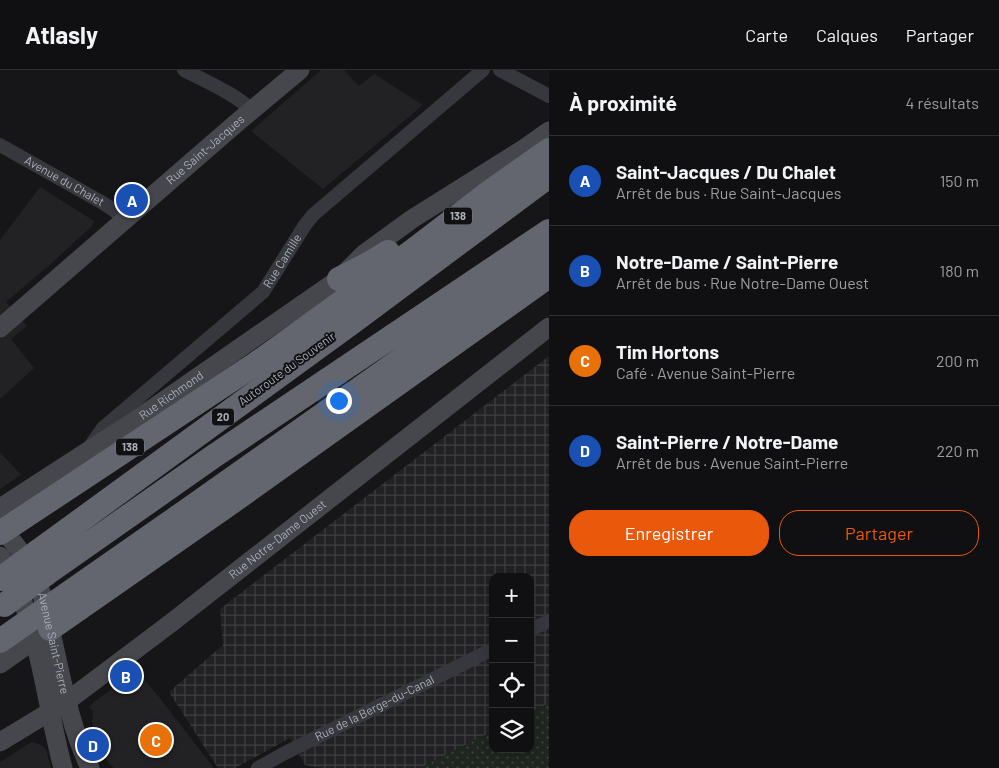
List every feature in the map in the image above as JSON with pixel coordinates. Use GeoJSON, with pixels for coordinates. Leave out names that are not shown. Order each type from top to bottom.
{"type":"FeatureCollection","features":[{"type":"Feature","properties":{"kind":"highway","name":"138"},"geometry":{"type":"LineString","coordinates":[[0,533],[260,361],[549,150]]}},
{"type":"Feature","properties":{"kind":"highway","name":"Autoroute du Souvenir"},"geometry":{"type":"LineString","coordinates":[[0,579],[346,327],[549,176]]}},
{"type":"Feature","properties":{"kind":"highway"},"geometry":{"type":"LineString","coordinates":[[339,279],[370,263],[420,230],[488,193]]}},
{"type":"Feature","properties":{"kind":"highway","name":"20"},"geometry":{"type":"LineString","coordinates":[[2,606],[214,456],[549,231]]}},
{"type":"Feature","properties":{"kind":"highway"},"geometry":{"type":"LineString","coordinates":[[0,641],[549,255]]}},
{"type":"Feature","properties":{"kind":"highway"},"geometry":{"type":"LineString","coordinates":[[42,634],[233,501],[549,276]]}},
{"type":"Feature","properties":{"kind":"main road","name":"Rue Saint-Jacques"},"geometry":{"type":"LineString","coordinates":[[0,327],[300,70]]}},
{"type":"Feature","properties":{"kind":"main road","name":"Rue Richmond"},"geometry":{"type":"LineString","coordinates":[[0,508],[136,420],[339,279],[364,254],[412,218],[549,131]]}},
{"type":"Feature","properties":{"kind":"main road","name":"Rue Notre-Dame Ouest"},"geometry":{"type":"LineString","coordinates":[[0,742],[66,702],[171,623],[549,327]]}},
{"type":"Feature","properties":{"kind":"main road","name":"Avenue Saint-Pierre"},"geometry":{"type":"LineString","coordinates":[[0,526],[19,549],[36,577],[45,606],[42,634],[50,712],[63,768]]}},
{"type":"Feature","properties":{"kind":"main road","name":"Avenue Saint-Pierre"},"geometry":{"type":"LineString","coordinates":[[0,556],[42,634],[90,768]]}},
{"type":"Feature","properties":{"kind":"main road"},"geometry":{"type":"LineString","coordinates":[[0,664],[42,634]]}},
{"type":"Feature","properties":{"kind":"street"},"geometry":{"type":"LineString","coordinates":[[184,70],[243,102],[252,111]]}},
{"type":"Feature","properties":{"kind":"street","name":"Rue Camille"},"geometry":{"type":"LineString","coordinates":[[86,453],[101,430],[263,292],[313,215],[482,70]]}},
{"type":"Feature","properties":{"kind":"street"},"geometry":{"type":"LineString","coordinates":[[500,70],[549,96]]}},
{"type":"Feature","properties":{"kind":"street","name":"Avenue du Chalet"},"geometry":{"type":"LineString","coordinates":[[0,145],[103,203],[125,220]]}},
{"type":"Feature","properties":{"kind":"street"},"geometry":{"type":"LineString","coordinates":[[534,628],[549,621]]}},
{"type":"Feature","properties":{"kind":"street","name":"Rue de la Berge-du-Canal"},"geometry":{"type":"LineString","coordinates":[[258,768],[489,651]]}},
{"type":"Feature","properties":{"kind":"shaded area"},"geometry":{"type":"Polygon","coordinates":[[[321,70],[344,70],[359,86],[374,74],[423,105],[323,189],[251,131],[321,70]]]}},
{"type":"Feature","properties":{"kind":"shaded area"},"geometry":{"type":"Polygon","coordinates":[[[40,187],[94,221],[92,226],[53,262],[6,302],[27,326],[11,339],[34,368],[0,399],[0,240],[40,187]]]}},
{"type":"Feature","properties":{"kind":"shaded area"},"geometry":{"type":"Polygon","coordinates":[[[549,356],[549,703],[534,711],[534,573],[489,573],[489,733],[420,768],[320,768],[305,765],[290,738],[235,768],[218,768],[169,692],[223,645],[220,609],[549,356]]]}},
{"type":"Feature","properties":{"kind":"shaded area"},"geometry":{"type":"Polygon","coordinates":[[[0,452],[21,475],[0,489],[0,452]]]}},
{"type":"Feature","properties":{"kind":"shaded area"},"geometry":{"type":"Polygon","coordinates":[[[137,671],[214,768],[114,768],[108,762],[102,739],[93,728],[93,711],[89,707],[124,680],[127,683],[132,678],[130,675],[137,671]]]}},
{"type":"Feature","properties":{"kind":"shaded area"},"geometry":{"type":"Polygon","coordinates":[[[549,703],[549,768],[420,768],[489,733],[489,753],[534,753],[534,711],[549,703]]]}},
{"type":"Feature","properties":{"kind":"shaded area"},"geometry":{"type":"Polygon","coordinates":[[[33,742],[44,747],[51,768],[0,768],[0,762],[33,742]]]}},
{"type":"Feature","properties":{"kind":"place","name":"Saint-Jacques / Du Chalet"},"geometry":{"type":"Point","coordinates":[132,200]}},
{"type":"Feature","properties":{"kind":"place","name":"Notre-Dame / Saint-Pierre"},"geometry":{"type":"Point","coordinates":[126,676]}},
{"type":"Feature","properties":{"kind":"place","name":"Tim Hortons"},"geometry":{"type":"Point","coordinates":[156,740]}},
{"type":"Feature","properties":{"kind":"place","name":"Saint-Pierre / Notre-Dame"},"geometry":{"type":"Point","coordinates":[93,745]}}]}
